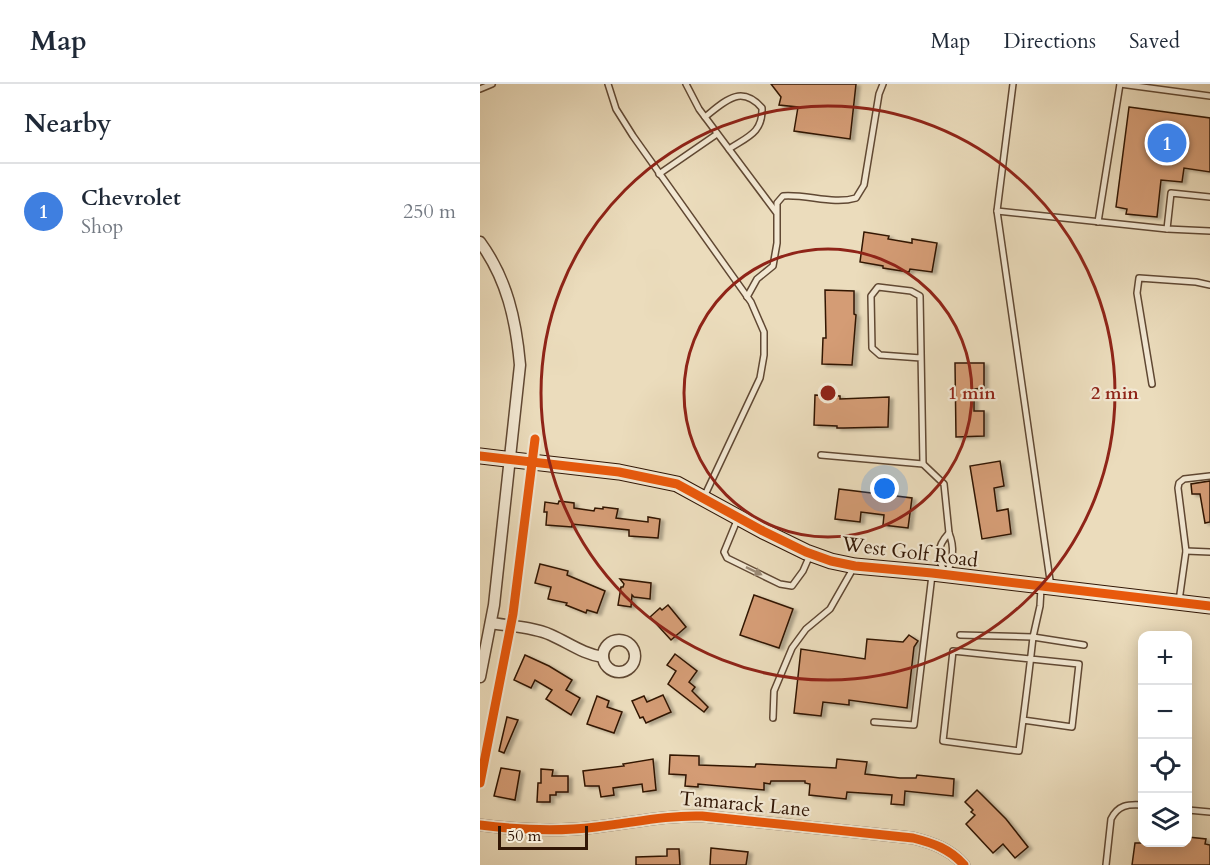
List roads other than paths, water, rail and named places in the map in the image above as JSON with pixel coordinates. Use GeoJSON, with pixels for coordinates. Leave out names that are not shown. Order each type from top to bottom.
{"type":"FeatureCollection","features":[{"type":"Feature","properties":{"kind":"street"},"geometry":{"type":"LineString","coordinates":[[480,242],[506,289],[517,332],[520,365],[491,623],[480,677]]}},
{"type":"Feature","properties":{"kind":"street","name":"West Golf Road"},"geometry":{"type":"LineString","coordinates":[[480,456],[620,472],[677,484],[811,554],[855,566],[1210,606]]}},
{"type":"Feature","properties":{"kind":"street"},"geometry":{"type":"LineString","coordinates":[[491,623],[550,634],[588,655],[603,657]]}},
{"type":"Feature","properties":{"kind":"street","name":"Tamarack Lane"},"geometry":{"type":"LineString","coordinates":[[480,825],[518,830],[554,831],[676,815],[702,816],[913,838],[934,843],[948,851],[964,865]]}},
{"type":"Feature","properties":{"kind":"lane"},"geometry":{"type":"LineString","coordinates":[[480,89],[492,84]]}},
{"type":"Feature","properties":{"kind":"lane"},"geometry":{"type":"LineString","coordinates":[[608,84],[616,109],[659,174],[747,297],[764,332],[764,355],[760,378],[704,497]]}},
{"type":"Feature","properties":{"kind":"lane"},"geometry":{"type":"LineString","coordinates":[[686,84],[705,117],[776,212]]}},
{"type":"Feature","properties":{"kind":"lane"},"geometry":{"type":"LineString","coordinates":[[747,297],[757,279],[773,266],[777,243],[777,203],[783,196],[796,195],[846,201],[856,198],[864,185],[879,94],[883,84]]}},
{"type":"Feature","properties":{"kind":"lane"},"geometry":{"type":"LineString","coordinates":[[1013,84],[997,210],[1046,588],[1034,637],[1031,659],[1023,720],[1019,751],[943,741],[953,651],[1031,659],[1079,664],[1072,728],[1023,720]]}},
{"type":"Feature","properties":{"kind":"lane"},"geometry":{"type":"LineString","coordinates":[[1098,222],[1120,84],[1210,96]]}},
{"type":"Feature","properties":{"kind":"lane"},"geometry":{"type":"LineString","coordinates":[[705,117],[731,97],[739,94],[749,96],[762,108],[762,121],[756,130],[729,149]]}},
{"type":"Feature","properties":{"kind":"lane"},"geometry":{"type":"LineString","coordinates":[[659,174],[717,134]]}},
{"type":"Feature","properties":{"kind":"lane"},"geometry":{"type":"LineString","coordinates":[[1167,229],[1171,193],[1210,197]]}},
{"type":"Feature","properties":{"kind":"lane"},"geometry":{"type":"LineString","coordinates":[[997,210],[1167,229],[1210,231]]}},
{"type":"Feature","properties":{"kind":"lane"},"geometry":{"type":"LineString","coordinates":[[1152,384],[1137,293],[1140,278],[1210,285]]}},
{"type":"Feature","properties":{"kind":"lane"},"geometry":{"type":"LineString","coordinates":[[921,358],[880,355],[872,348],[871,296],[878,287],[911,291],[920,296],[923,464]]}},
{"type":"Feature","properties":{"kind":"lane"},"geometry":{"type":"LineString","coordinates":[[821,455],[923,464],[944,484],[949,533],[953,543],[953,561],[939,574]]}},
{"type":"Feature","properties":{"kind":"lane"},"geometry":{"type":"LineString","coordinates":[[1179,603],[1186,550],[1179,483],[1184,479],[1210,476]]}},
{"type":"Feature","properties":{"kind":"lane"},"geometry":{"type":"LineString","coordinates":[[738,517],[724,552],[727,558],[780,584],[792,586],[803,571],[811,554]]}},
{"type":"Feature","properties":{"kind":"lane"},"geometry":{"type":"LineString","coordinates":[[874,722],[915,725],[939,574],[940,542],[949,533]]}},
{"type":"Feature","properties":{"kind":"lane"},"geometry":{"type":"LineString","coordinates":[[1186,550],[1210,552]]}},
{"type":"Feature","properties":{"kind":"lane"},"geometry":{"type":"LineString","coordinates":[[773,718],[774,691],[792,648],[806,629],[830,609],[855,566]]}},
{"type":"Feature","properties":{"kind":"lane"},"geometry":{"type":"LineString","coordinates":[[960,635],[1034,637],[1083,645]]}},
{"type":"Feature","properties":{"kind":"lane"},"geometry":{"type":"LineString","coordinates":[[1106,865],[1111,819],[1114,813],[1126,804],[1138,805]]}},
{"type":"Feature","properties":{"kind":"lane"},"geometry":{"type":"LineString","coordinates":[[1192,810],[1210,812]]}},
{"type":"Feature","properties":{"kind":"place","name":"Chevrolet"},"geometry":{"type":"Point","coordinates":[1167,143]}}]}
